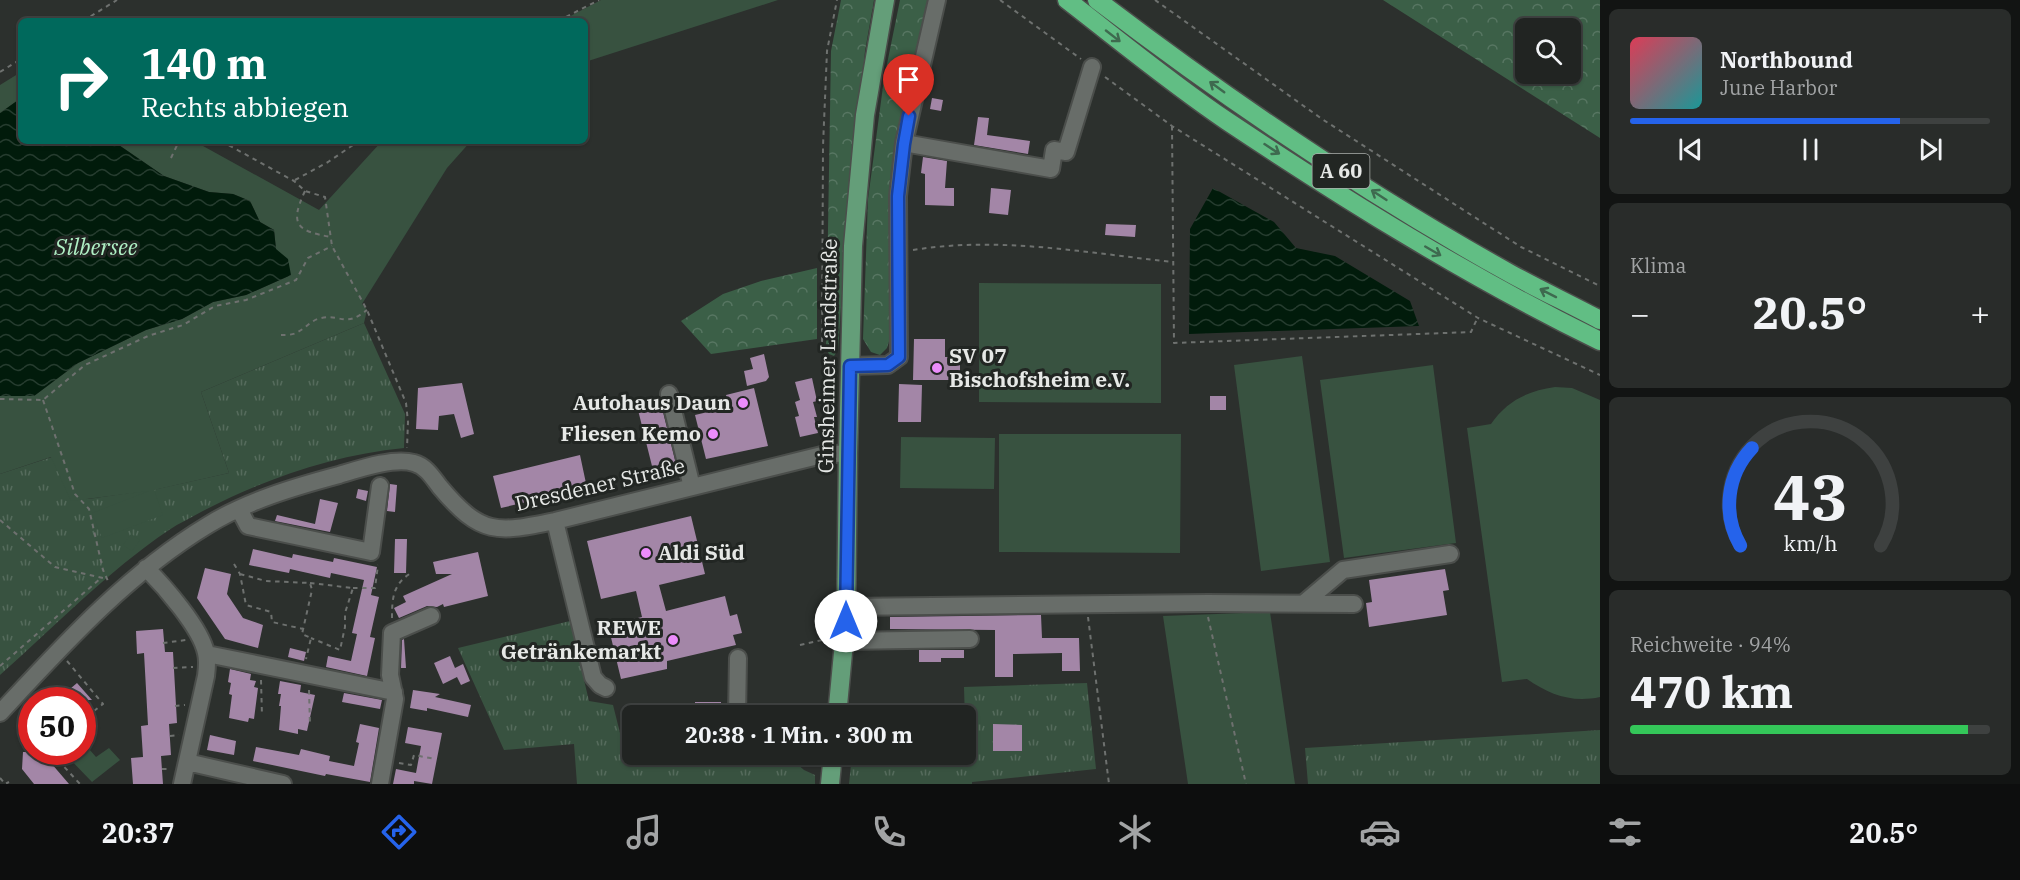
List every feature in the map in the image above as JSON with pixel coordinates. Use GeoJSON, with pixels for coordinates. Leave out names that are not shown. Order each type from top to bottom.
{"type":"FeatureCollection","features":[{"type":"Feature","properties":{"kind":"highway","name":"A 60"},"geometry":{"type":"LineString","coordinates":[[1067,0],[1217,114],[1299,167],[1441,255],[1600,341]]}},
{"type":"Feature","properties":{"kind":"highway","name":"A 60"},"geometry":{"type":"LineString","coordinates":[[1097,0],[1223,91],[1388,200],[1511,274],[1600,320]]}},
{"type":"Feature","properties":{"kind":"main road","name":"Ginsheimer Landstraße"},"geometry":{"type":"LineString","coordinates":[[837,705],[836,640],[846,607],[850,298],[858,180],[872,68],[885,0]]}},
{"type":"Feature","properties":{"kind":"main road"},"geometry":{"type":"LineString","coordinates":[[830,784],[832,765]]}},
{"type":"Feature","properties":{"kind":"street"},"geometry":{"type":"LineString","coordinates":[[850,366],[888,365],[899,357],[898,196],[904,144],[937,0]]}},
{"type":"Feature","properties":{"kind":"street"},"geometry":{"type":"LineString","coordinates":[[904,144],[1051,169],[1054,150],[1066,152],[1092,67]]}},
{"type":"Feature","properties":{"kind":"street"},"geometry":{"type":"LineString","coordinates":[[669,394],[692,486]]}},
{"type":"Feature","properties":{"kind":"street","name":"Dresdener Straße"},"geometry":{"type":"LineString","coordinates":[[0,713],[116,594],[146,568],[208,525],[271,496],[365,468],[393,462],[411,462],[429,473],[450,499],[471,519],[482,526],[503,530],[555,521],[822,455],[848,453]]}},
{"type":"Feature","properties":{"kind":"street"},"geometry":{"type":"LineString","coordinates":[[239,509],[248,526],[371,552],[380,486]]}},
{"type":"Feature","properties":{"kind":"street"},"geometry":{"type":"LineString","coordinates":[[555,521],[593,677],[606,688]]}},
{"type":"Feature","properties":{"kind":"street"},"geometry":{"type":"LineString","coordinates":[[1304,603],[1344,570],[1450,554]]}},
{"type":"Feature","properties":{"kind":"street"},"geometry":{"type":"LineString","coordinates":[[146,568],[161,583],[205,653],[182,784]]}},
{"type":"Feature","properties":{"kind":"street"},"geometry":{"type":"LineString","coordinates":[[846,607],[1354,604]]}},
{"type":"Feature","properties":{"kind":"street"},"geometry":{"type":"LineString","coordinates":[[380,784],[395,699],[390,675],[392,633],[431,616]]}},
{"type":"Feature","properties":{"kind":"street"},"geometry":{"type":"LineString","coordinates":[[836,640],[970,639]]}},
{"type":"Feature","properties":{"kind":"street"},"geometry":{"type":"LineString","coordinates":[[205,653],[394,692]]}},
{"type":"Feature","properties":{"kind":"street"},"geometry":{"type":"LineString","coordinates":[[737,705],[738,658]]}},
{"type":"Feature","properties":{"kind":"street","name":"Dresdener Straße"},"geometry":{"type":"LineString","coordinates":[[0,703],[26,685]]}},
{"type":"Feature","properties":{"kind":"street"},"geometry":{"type":"LineString","coordinates":[[187,762],[283,784]]}},
{"type":"Feature","properties":{"kind":"path"},"geometry":{"type":"LineString","coordinates":[[88,18],[117,0]]}},
{"type":"Feature","properties":{"kind":"path"},"geometry":{"type":"LineString","coordinates":[[564,18],[599,0]]}},
{"type":"Feature","properties":{"kind":"path"},"geometry":{"type":"LineString","coordinates":[[837,0],[827,51],[823,146],[822,350],[825,357],[833,363],[850,366]]}},
{"type":"Feature","properties":{"kind":"path"},"geometry":{"type":"LineString","coordinates":[[1000,0],[1172,126],[1478,318],[1600,375]]}},
{"type":"Feature","properties":{"kind":"path"},"geometry":{"type":"LineString","coordinates":[[1155,0],[1341,132],[1521,247],[1600,286]]}},
{"type":"Feature","properties":{"kind":"path"},"geometry":{"type":"LineString","coordinates":[[0,72],[18,61]]}},
{"type":"Feature","properties":{"kind":"path"},"geometry":{"type":"LineString","coordinates":[[1172,126],[1173,343],[1471,332],[1478,318]]}},
{"type":"Feature","properties":{"kind":"path"},"geometry":{"type":"LineString","coordinates":[[171,158],[178,144]]}},
{"type":"Feature","properties":{"kind":"path"},"geometry":{"type":"LineString","coordinates":[[226,144],[294,181],[305,191],[325,197],[332,246],[367,310],[406,403],[408,422],[406,452]]}},
{"type":"Feature","properties":{"kind":"path"},"geometry":{"type":"LineString","coordinates":[[294,181],[355,144]]}},
{"type":"Feature","properties":{"kind":"path"},"geometry":{"type":"LineString","coordinates":[[305,191],[297,209],[299,224],[308,233],[331,237]]}},
{"type":"Feature","properties":{"kind":"path"},"geometry":{"type":"LineString","coordinates":[[899,252],[986,243],[1173,262]]}},
{"type":"Feature","properties":{"kind":"path"},"geometry":{"type":"LineString","coordinates":[[0,399],[44,400],[85,365],[148,336],[183,325],[215,306],[246,300],[296,280],[308,258],[332,246]]}},
{"type":"Feature","properties":{"kind":"path"},"geometry":{"type":"LineString","coordinates":[[281,335],[295,333],[319,319],[331,318],[344,321],[358,317],[367,310]]}},
{"type":"Feature","properties":{"kind":"path"},"geometry":{"type":"LineString","coordinates":[[44,400],[75,494],[89,509],[107,579],[116,594]]}},
{"type":"Feature","properties":{"kind":"path"},"geometry":{"type":"LineString","coordinates":[[0,520],[55,567],[107,579]]}},
{"type":"Feature","properties":{"kind":"path"},"geometry":{"type":"LineString","coordinates":[[240,574],[266,581],[294,580],[353,588],[375,588],[379,557],[371,552]]}},
{"type":"Feature","properties":{"kind":"path"},"geometry":{"type":"LineString","coordinates":[[234,564],[240,574],[246,605],[271,612],[272,622],[303,629]]}},
{"type":"Feature","properties":{"kind":"path"},"geometry":{"type":"LineString","coordinates":[[392,633],[392,602],[395,588],[401,579],[411,573]]}},
{"type":"Feature","properties":{"kind":"path"},"geometry":{"type":"LineString","coordinates":[[0,666],[101,578]]}},
{"type":"Feature","properties":{"kind":"path"},"geometry":{"type":"LineString","coordinates":[[310,583],[312,590],[302,634],[340,650],[345,627],[345,613],[353,588]]}},
{"type":"Feature","properties":{"kind":"path"},"geometry":{"type":"LineString","coordinates":[[1086,604],[1108,784]]}},
{"type":"Feature","properties":{"kind":"path"},"geometry":{"type":"LineString","coordinates":[[1208,616],[1246,784]]}},
{"type":"Feature","properties":{"kind":"path"},"geometry":{"type":"LineString","coordinates":[[310,726],[306,674],[311,638]]}},
{"type":"Feature","properties":{"kind":"path"},"geometry":{"type":"LineString","coordinates":[[800,645],[836,640]]}},
{"type":"Feature","properties":{"kind":"path"},"geometry":{"type":"LineString","coordinates":[[163,642],[205,653]]}},
{"type":"Feature","properties":{"kind":"path"},"geometry":{"type":"LineString","coordinates":[[59,652],[90,687]]}},
{"type":"Feature","properties":{"kind":"path"},"geometry":{"type":"LineString","coordinates":[[173,668],[205,653]]}},
{"type":"Feature","properties":{"kind":"path"},"geometry":{"type":"LineString","coordinates":[[261,665],[262,716]]}},
{"type":"Feature","properties":{"kind":"path"},"geometry":{"type":"LineString","coordinates":[[96,695],[103,704],[96,709]]}},
{"type":"Feature","properties":{"kind":"path"},"geometry":{"type":"LineString","coordinates":[[384,760],[411,765],[414,754],[435,759]]}},
{"type":"Feature","properties":{"kind":"path"},"geometry":{"type":"LineString","coordinates":[[63,765],[80,784]]}},
{"type":"Feature","properties":{"kind":"path"},"geometry":{"type":"LineString","coordinates":[[0,777],[5,784],[9,782]]}},
{"type":"Feature","properties":{"kind":"green space"},"geometry":{"type":"Polygon","coordinates":[[[601,0],[778,0],[588,61],[588,18],[567,18],[601,0]]]}},
{"type":"Feature","properties":{"kind":"green space"},"geometry":{"type":"Polygon","coordinates":[[[841,0],[874,0],[865,51],[838,350],[834,356],[829,354],[826,348],[831,51],[841,0]]]}},
{"type":"Feature","properties":{"kind":"green space"},"geometry":{"type":"Polygon","coordinates":[[[900,0],[934,0],[891,217],[890,338],[887,348],[880,355],[871,352],[863,339],[868,199],[884,79],[900,0]]]}},
{"type":"Feature","properties":{"kind":"green space"},"geometry":{"type":"Polygon","coordinates":[[[1383,0],[1600,0],[1600,138],[1515,84],[1581,84],[1581,18],[1515,18],[1515,84],[1383,0]]]}},
{"type":"Feature","properties":{"kind":"green space"},"geometry":{"type":"Polygon","coordinates":[[[18,74],[18,100],[0,113],[0,85],[18,74]]]}},
{"type":"Feature","properties":{"kind":"green space"},"geometry":{"type":"Polygon","coordinates":[[[117,144],[199,144],[319,210],[379,144],[468,144],[447,168],[362,304],[367,310],[364,323],[201,392],[229,473],[154,490],[163,515],[102,538],[92,513],[149,491],[71,501],[51,457],[0,474],[0,396],[34,396],[78,363],[146,330],[182,319],[213,302],[246,295],[291,275],[276,249],[274,230],[260,222],[250,201],[233,194],[209,192],[164,176],[117,144]]]}},
{"type":"Feature","properties":{"kind":"green space"},"geometry":{"type":"Polygon","coordinates":[[[817,268],[817,339],[711,354],[681,321],[723,294],[761,281],[817,268]]]}},
{"type":"Feature","properties":{"kind":"green space"},"geometry":{"type":"Polygon","coordinates":[[[979,283],[1161,284],[1161,403],[979,402],[979,283]]]}},
{"type":"Feature","properties":{"kind":"green space"},"geometry":{"type":"Polygon","coordinates":[[[364,323],[405,414],[404,448],[351,456],[300,470],[249,489],[177,525],[146,546],[103,581],[0,675],[0,474],[52,457],[88,499],[157,489],[229,473],[201,392],[364,323]]]}},
{"type":"Feature","properties":{"kind":"green space"},"geometry":{"type":"Polygon","coordinates":[[[1302,356],[1330,562],[1261,571],[1234,365],[1302,356]]]}},
{"type":"Feature","properties":{"kind":"green space"},"geometry":{"type":"Polygon","coordinates":[[[1433,365],[1456,543],[1344,558],[1320,380],[1433,365]]]}},
{"type":"Feature","properties":{"kind":"green space"},"geometry":{"type":"Polygon","coordinates":[[[1555,387],[1572,388],[1600,400],[1600,697],[1590,699],[1562,696],[1527,679],[1502,682],[1467,428],[1491,424],[1518,398],[1535,391],[1555,387]]]}},
{"type":"Feature","properties":{"kind":"green space"},"geometry":{"type":"Polygon","coordinates":[[[999,434],[1181,434],[1180,553],[999,552],[999,434]]]}},
{"type":"Feature","properties":{"kind":"green space"},"geometry":{"type":"Polygon","coordinates":[[[901,437],[995,438],[994,489],[900,488],[901,437]]]}},
{"type":"Feature","properties":{"kind":"green space"},"geometry":{"type":"Polygon","coordinates":[[[131,534],[140,540],[132,551],[123,545],[131,534]]]}},
{"type":"Feature","properties":{"kind":"green space"},"geometry":{"type":"Polygon","coordinates":[[[1270,612],[1295,784],[1188,784],[1163,616],[1270,612]]]}},
{"type":"Feature","properties":{"kind":"green space"},"geometry":{"type":"Polygon","coordinates":[[[570,621],[589,701],[613,705],[622,741],[622,765],[798,765],[815,775],[815,784],[577,784],[574,744],[504,750],[458,648],[570,621]]]}},
{"type":"Feature","properties":{"kind":"green space"},"geometry":{"type":"Polygon","coordinates":[[[1087,683],[1096,769],[972,782],[972,784],[849,784],[851,765],[976,765],[976,705],[965,705],[964,687],[1087,683]]]}},
{"type":"Feature","properties":{"kind":"green space"},"geometry":{"type":"Polygon","coordinates":[[[1600,730],[1600,784],[1308,784],[1305,748],[1600,730]]]}},
{"type":"Feature","properties":{"kind":"green space"},"geometry":{"type":"Polygon","coordinates":[[[109,748],[120,760],[92,782],[76,765],[96,765],[96,757],[109,748]]]}},
{"type":"Feature","properties":{"kind":"water","name":"Silbersee"},"geometry":{"type":"Polygon","coordinates":[[[18,100],[18,144],[117,144],[164,176],[209,192],[233,194],[250,201],[260,222],[274,230],[276,249],[288,259],[291,275],[246,295],[213,302],[182,319],[146,330],[78,363],[34,396],[0,396],[0,113],[18,100]]]}},
{"type":"Feature","properties":{"kind":"water"},"geometry":{"type":"Polygon","coordinates":[[[1213,188],[1274,222],[1296,248],[1335,256],[1410,301],[1419,326],[1189,334],[1190,229],[1213,188]]]}},
{"type":"Feature","properties":{"kind":"building"},"geometry":{"type":"Polygon","coordinates":[[[932,98],[943,100],[941,111],[930,109],[932,98]]]}},
{"type":"Feature","properties":{"kind":"building"},"geometry":{"type":"Polygon","coordinates":[[[978,117],[989,118],[987,135],[1030,141],[1028,154],[974,145],[978,117]]]}},
{"type":"Feature","properties":{"kind":"building"},"geometry":{"type":"Polygon","coordinates":[[[923,157],[947,161],[945,188],[954,188],[954,206],[925,205],[925,174],[921,173],[923,157]]]}},
{"type":"Feature","properties":{"kind":"building"},"geometry":{"type":"Polygon","coordinates":[[[991,188],[1011,190],[1008,215],[989,213],[991,188]]]}},
{"type":"Feature","properties":{"kind":"building"},"geometry":{"type":"Polygon","coordinates":[[[1106,224],[1136,225],[1135,237],[1105,235],[1106,224]]]}},
{"type":"Feature","properties":{"kind":"building","name":"SV 07 Bischofsheim e.V."},"geometry":{"type":"Polygon","coordinates":[[[914,339],[945,339],[945,357],[960,357],[960,380],[913,380],[914,339]]]}},
{"type":"Feature","properties":{"kind":"building"},"geometry":{"type":"Polygon","coordinates":[[[764,354],[769,377],[766,381],[747,386],[744,371],[753,369],[750,358],[764,354]]]}},
{"type":"Feature","properties":{"kind":"building"},"geometry":{"type":"Polygon","coordinates":[[[812,378],[817,401],[813,402],[818,433],[800,437],[795,417],[799,416],[795,402],[800,400],[795,382],[812,378]]]}},
{"type":"Feature","properties":{"kind":"building"},"geometry":{"type":"Polygon","coordinates":[[[462,383],[474,434],[461,438],[454,414],[439,416],[438,430],[416,429],[418,388],[462,383]]]}},
{"type":"Feature","properties":{"kind":"building","name":"SV 07 Bischofsheim e.V."},"geometry":{"type":"Polygon","coordinates":[[[899,384],[922,385],[921,422],[898,422],[899,384]]]}},
{"type":"Feature","properties":{"kind":"building"},"geometry":{"type":"Polygon","coordinates":[[[754,388],[768,446],[706,459],[695,415],[729,407],[726,395],[754,388]]]}},
{"type":"Feature","properties":{"kind":"building"},"geometry":{"type":"Polygon","coordinates":[[[1210,396],[1226,396],[1226,410],[1210,410],[1210,396]]]}},
{"type":"Feature","properties":{"kind":"building"},"geometry":{"type":"Polygon","coordinates":[[[661,404],[676,464],[653,470],[638,410],[661,404]]]}},
{"type":"Feature","properties":{"kind":"building"},"geometry":{"type":"Polygon","coordinates":[[[580,455],[587,488],[501,508],[493,476],[580,455]]]}},
{"type":"Feature","properties":{"kind":"building"},"geometry":{"type":"Polygon","coordinates":[[[390,484],[397,485],[395,512],[387,511],[390,484]]]}},
{"type":"Feature","properties":{"kind":"building"},"geometry":{"type":"Polygon","coordinates":[[[358,489],[368,491],[366,501],[356,498],[358,489]]]}},
{"type":"Feature","properties":{"kind":"building"},"geometry":{"type":"Polygon","coordinates":[[[320,499],[338,503],[330,532],[275,521],[277,515],[315,524],[320,499]]]}},
{"type":"Feature","properties":{"kind":"building"},"geometry":{"type":"Polygon","coordinates":[[[691,516],[705,574],[659,585],[666,611],[725,596],[730,616],[737,614],[742,633],[733,635],[736,645],[667,661],[667,669],[621,679],[608,625],[642,617],[636,591],[601,599],[587,541],[691,516]]]}},
{"type":"Feature","properties":{"kind":"building"},"geometry":{"type":"Polygon","coordinates":[[[395,539],[407,539],[406,573],[394,573],[395,539]]]}},
{"type":"Feature","properties":{"kind":"building"},"geometry":{"type":"Polygon","coordinates":[[[253,549],[292,558],[293,554],[333,562],[334,558],[377,567],[371,595],[379,597],[370,637],[375,638],[367,676],[326,667],[328,656],[351,661],[357,634],[352,633],[364,580],[331,573],[330,578],[290,569],[289,573],[249,565],[253,549]]]}},
{"type":"Feature","properties":{"kind":"building"},"geometry":{"type":"Polygon","coordinates":[[[478,552],[488,596],[444,607],[443,604],[437,607],[427,606],[399,618],[394,608],[406,602],[403,596],[452,574],[436,574],[433,562],[478,552]]]}},
{"type":"Feature","properties":{"kind":"building"},"geometry":{"type":"Polygon","coordinates":[[[205,568],[231,574],[227,594],[243,618],[263,625],[258,648],[225,639],[197,598],[205,568]]]}},
{"type":"Feature","properties":{"kind":"building"},"geometry":{"type":"Polygon","coordinates":[[[1445,569],[1449,590],[1443,591],[1447,615],[1369,627],[1366,603],[1372,602],[1369,580],[1445,569]]]}},
{"type":"Feature","properties":{"kind":"building"},"geometry":{"type":"Polygon","coordinates":[[[1041,615],[1042,638],[1079,638],[1080,671],[1062,671],[1062,653],[1013,654],[1013,677],[995,677],[995,630],[890,629],[890,617],[1041,615]]]}},
{"type":"Feature","properties":{"kind":"building"},"geometry":{"type":"Polygon","coordinates":[[[163,629],[165,652],[173,652],[177,723],[169,724],[171,755],[161,756],[163,784],[133,784],[131,758],[143,757],[141,726],[148,725],[144,653],[137,654],[136,631],[163,629]]]}},
{"type":"Feature","properties":{"kind":"building"},"geometry":{"type":"Polygon","coordinates":[[[404,639],[406,668],[401,668],[402,640],[404,639]]]}},
{"type":"Feature","properties":{"kind":"building"},"geometry":{"type":"Polygon","coordinates":[[[290,648],[306,652],[304,661],[288,657],[290,648]]]}},
{"type":"Feature","properties":{"kind":"building"},"geometry":{"type":"Polygon","coordinates":[[[919,650],[964,650],[964,658],[941,658],[941,662],[919,662],[919,650]]]}},
{"type":"Feature","properties":{"kind":"building"},"geometry":{"type":"Polygon","coordinates":[[[450,656],[455,668],[463,664],[470,681],[461,685],[457,677],[443,684],[434,663],[450,656]]]}},
{"type":"Feature","properties":{"kind":"building"},"geometry":{"type":"Polygon","coordinates":[[[230,669],[251,674],[250,680],[256,681],[254,687],[258,688],[254,719],[249,718],[248,722],[229,718],[232,695],[229,694],[231,683],[228,682],[230,669]]]}},
{"type":"Feature","properties":{"kind":"building"},"geometry":{"type":"Polygon","coordinates":[[[280,681],[301,685],[300,692],[315,695],[307,731],[298,729],[298,734],[279,730],[280,681]]]}},
{"type":"Feature","properties":{"kind":"building"},"geometry":{"type":"Polygon","coordinates":[[[413,690],[440,694],[435,697],[471,705],[468,717],[427,708],[427,711],[410,708],[413,690]]]}},
{"type":"Feature","properties":{"kind":"building"},"geometry":{"type":"Polygon","coordinates":[[[344,693],[382,700],[380,709],[342,702],[344,693]]]}},
{"type":"Feature","properties":{"kind":"building"},"geometry":{"type":"Polygon","coordinates":[[[695,702],[721,702],[721,705],[695,705],[695,702]]]}},
{"type":"Feature","properties":{"kind":"building"},"geometry":{"type":"Polygon","coordinates":[[[360,724],[379,728],[370,782],[326,774],[325,776],[253,761],[256,747],[299,755],[301,749],[330,756],[329,761],[354,766],[360,724]]]}},
{"type":"Feature","properties":{"kind":"building"},"geometry":{"type":"Polygon","coordinates":[[[993,724],[1022,725],[1022,751],[993,751],[993,724]]]}},
{"type":"Feature","properties":{"kind":"building"},"geometry":{"type":"Polygon","coordinates":[[[408,727],[442,733],[432,784],[414,781],[414,784],[393,784],[396,769],[416,773],[421,746],[405,743],[408,727]]]}},
{"type":"Feature","properties":{"kind":"building"},"geometry":{"type":"Polygon","coordinates":[[[210,735],[236,741],[234,755],[207,750],[210,735]]]}},
{"type":"Feature","properties":{"kind":"building"},"geometry":{"type":"Polygon","coordinates":[[[22,765],[53,765],[69,784],[34,784],[22,769],[22,765]]]}},
{"type":"Feature","properties":{"kind":"place","name":"SV 07 Bischofsheim e.V."},"geometry":{"type":"Point","coordinates":[937,368]}},
{"type":"Feature","properties":{"kind":"place","name":"Autohaus Daun"},"geometry":{"type":"Point","coordinates":[743,403]}},
{"type":"Feature","properties":{"kind":"place","name":"Fliesen Kemo"},"geometry":{"type":"Point","coordinates":[713,434]}},
{"type":"Feature","properties":{"kind":"place","name":"Aldi Süd"},"geometry":{"type":"Point","coordinates":[646,553]}},
{"type":"Feature","properties":{"kind":"place","name":"REWE Getränkemarkt"},"geometry":{"type":"Point","coordinates":[673,640]}},
{"type":"Feature","properties":{"kind":"route"},"geometry":{"type":"LineString","coordinates":[[846,621],[850,366],[888,365],[899,357],[898,196],[909,116]]}}]}
